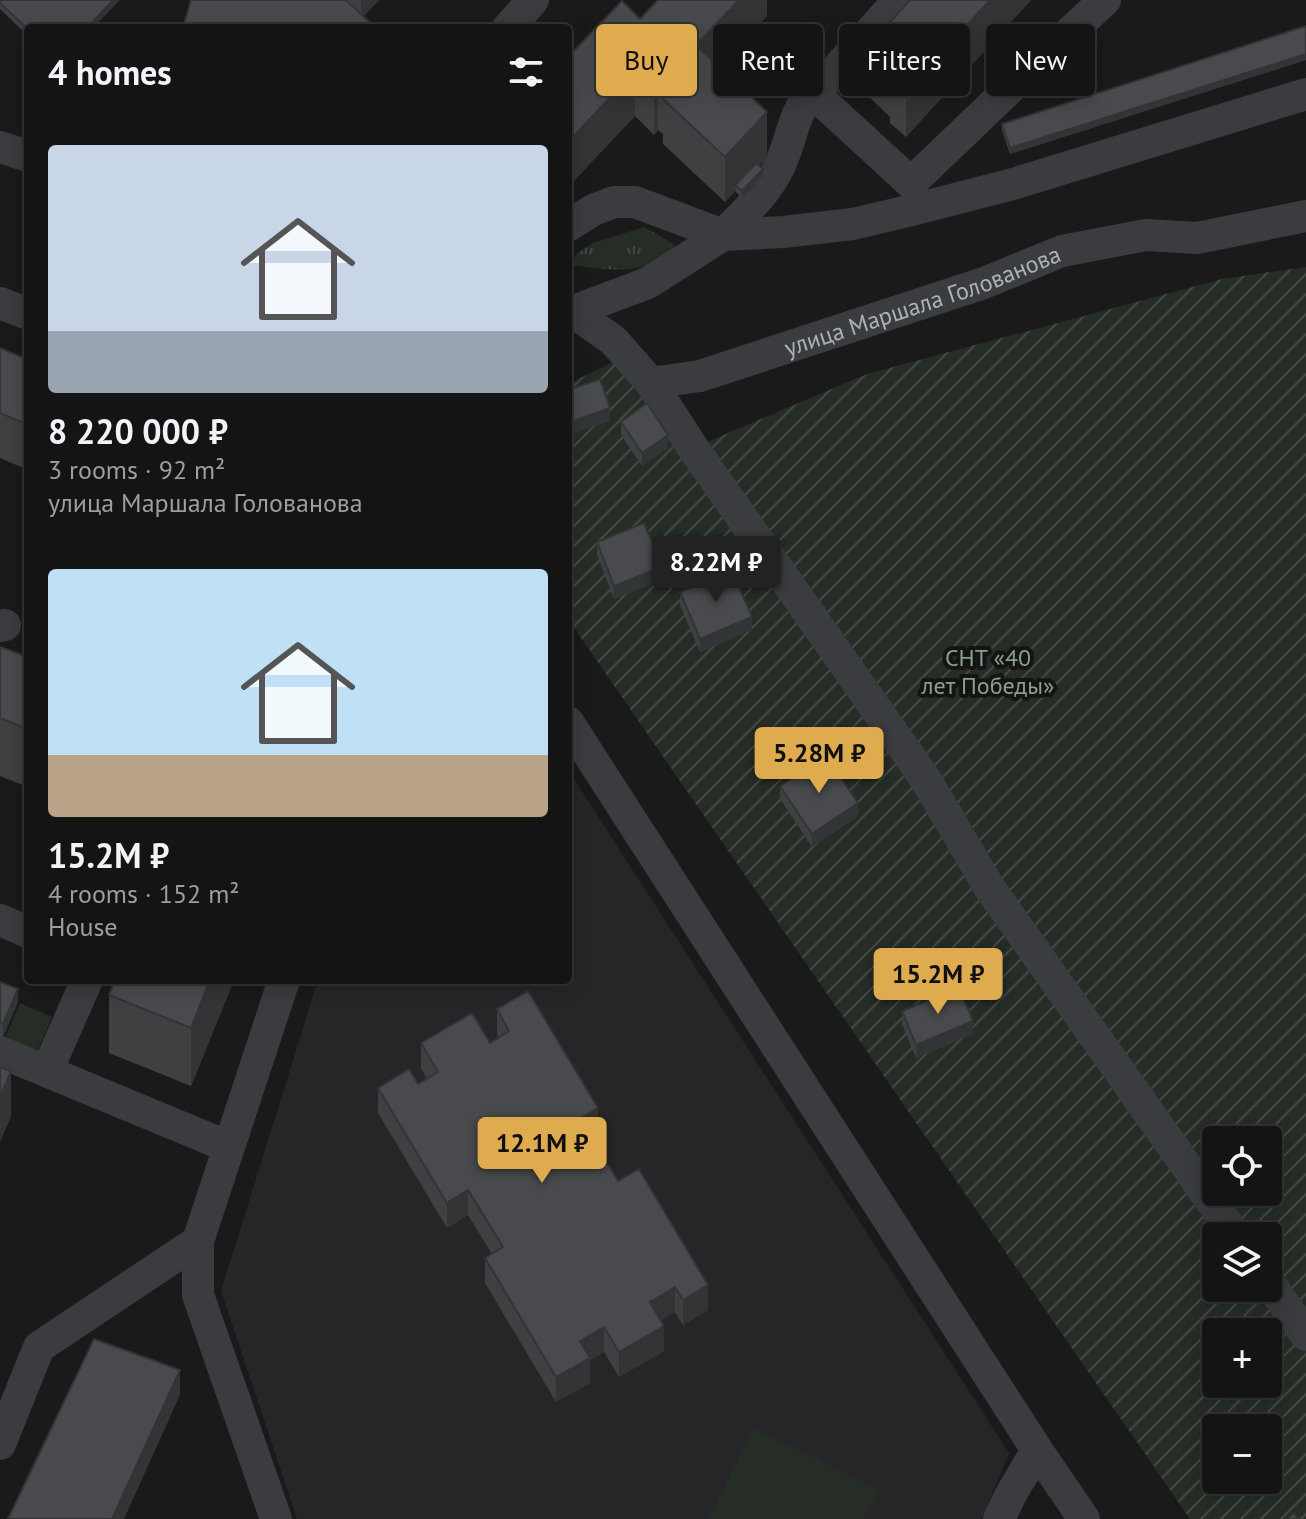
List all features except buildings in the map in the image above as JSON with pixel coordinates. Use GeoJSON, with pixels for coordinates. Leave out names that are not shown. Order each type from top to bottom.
{"type":"FeatureCollection","features":[{"type":"Feature","properties":{"kind":"street"},"geometry":{"type":"LineString","coordinates":[[512,24],[533,0]]}},
{"type":"Feature","properties":{"kind":"street"},"geometry":{"type":"LineString","coordinates":[[823,82],[899,0]]}},
{"type":"Feature","properties":{"kind":"street"},"geometry":{"type":"LineString","coordinates":[[816,96],[911,183],[1105,0]]}},
{"type":"Feature","properties":{"kind":"street"},"geometry":{"type":"LineString","coordinates":[[572,223],[593,210],[614,202],[635,202],[723,235],[853,224],[1013,184],[1306,94]]}},
{"type":"Feature","properties":{"kind":"street"},"geometry":{"type":"LineString","coordinates":[[572,311],[648,283],[723,235],[771,183],[784,156],[792,125],[811,96]]}},
{"type":"Feature","properties":{"kind":"street"},"geometry":{"type":"LineString","coordinates":[[0,147],[24,155]]}},
{"type":"Feature","properties":{"kind":"street","name":"улица Маршала Голованова"},"geometry":{"type":"LineString","coordinates":[[651,383],[700,376],[984,283],[1062,251],[1146,235],[1197,238],[1306,216]]}},
{"type":"Feature","properties":{"kind":"street"},"geometry":{"type":"LineString","coordinates":[[0,303],[24,312]]}},
{"type":"Feature","properties":{"kind":"street"},"geometry":{"type":"LineString","coordinates":[[572,314],[614,341],[651,383],[926,780],[989,887],[1226,1222]]}},
{"type":"Feature","properties":{"kind":"street"},"geometry":{"type":"LineString","coordinates":[[572,728],[1084,1519]]}},
{"type":"Feature","properties":{"kind":"street"},"geometry":{"type":"LineString","coordinates":[[0,920],[24,930]]}},
{"type":"Feature","properties":{"kind":"street"},"geometry":{"type":"LineString","coordinates":[[47,1071],[85,984]]}},
{"type":"Feature","properties":{"kind":"street"},"geometry":{"type":"LineString","coordinates":[[276,1519],[198,1295],[198,1241],[283,984]]}},
{"type":"Feature","properties":{"kind":"street"},"geometry":{"type":"LineString","coordinates":[[0,1052],[229,1147]]}},
{"type":"Feature","properties":{"kind":"street"},"geometry":{"type":"LineString","coordinates":[[0,1444],[39,1347],[198,1241]]}},
{"type":"Feature","properties":{"kind":"street"},"geometry":{"type":"LineString","coordinates":[[1282,1301],[1306,1335]]}},
{"type":"Feature","properties":{"kind":"street"},"geometry":{"type":"LineString","coordinates":[[999,1519],[1037,1450]]}},
{"type":"Feature","properties":{"kind":"shaded area"},"geometry":{"type":"Polygon","coordinates":[[[572,776],[1009,1453],[982,1519],[297,1519],[221,1291],[317,984],[572,984],[572,776]]]}},
{"type":"Feature","properties":{"kind":"green space"},"geometry":{"type":"Polygon","coordinates":[[[644,227],[675,245],[662,259],[629,269],[572,265],[576,254],[593,243],[644,227]]]}},
{"type":"Feature","properties":{"kind":"green space","name":"СНТ «40 лет Победы»"},"geometry":{"type":"Polygon","coordinates":[[[1306,267],[1306,1519],[1190,1519],[572,625],[572,382],[615,361],[683,452],[867,374],[1222,279],[1306,267]]]}},
{"type":"Feature","properties":{"kind":"green space"},"geometry":{"type":"Polygon","coordinates":[[[20,1003],[52,1017],[37,1052],[5,1038],[20,1003]]]}},
{"type":"Feature","properties":{"kind":"green space"},"geometry":{"type":"Polygon","coordinates":[[[753,1428],[879,1489],[864,1519],[709,1519],[753,1428]]]}}]}
